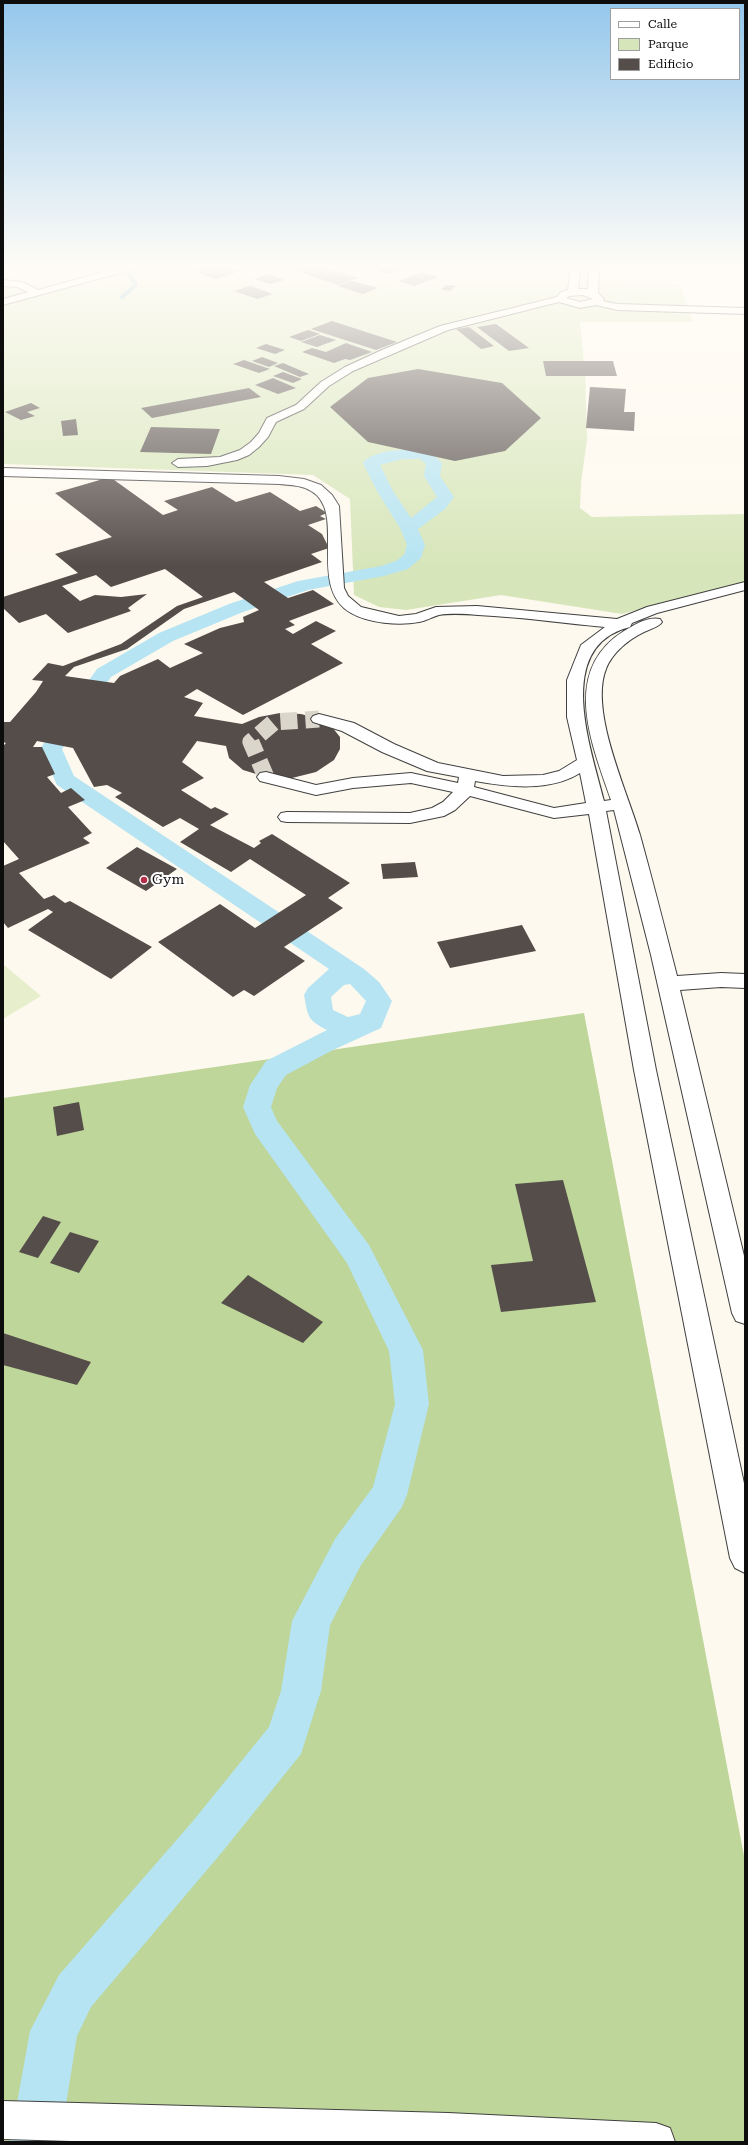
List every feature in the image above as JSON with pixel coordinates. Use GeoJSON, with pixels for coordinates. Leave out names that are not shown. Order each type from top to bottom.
{"type":"FeatureCollection","features":[{"type":"Feature","properties":{"kind":"street"},"geometry":{"type":"LineString","coordinates":[[167,463],[213,463],[240,456],[258,445],[266,433],[271,420],[300,407],[325,384],[357,366]]}},
{"type":"Feature","properties":{"kind":"street"},"geometry":{"type":"LineString","coordinates":[[3,472],[279,480],[312,484],[326,495],[332,506],[337,580],[342,598],[356,610],[379,617],[399,620],[419,618],[436,611],[477,610],[642,626]]}},
{"type":"Feature","properties":{"kind":"street"},"geometry":{"type":"LineString","coordinates":[[745,586],[697,597],[652,610],[619,623],[586,648],[575,680],[575,717],[596,806],[645,1070],[745,1558]]}},
{"type":"Feature","properties":{"kind":"street"},"geometry":{"type":"LineString","coordinates":[[745,599],[642,626],[609,650],[596,677],[595,714],[631,834],[745,1313]]}},
{"type":"Feature","properties":{"kind":"street"},"geometry":{"type":"LineString","coordinates":[[318,719],[348,727],[388,748],[466,782],[554,813],[572,812],[596,806],[622,805]]}},
{"type":"Feature","properties":{"kind":"street"},"geometry":{"type":"LineString","coordinates":[[266,777],[316,790],[353,783],[411,778],[466,782],[543,780],[565,775],[586,762]]}},
{"type":"Feature","properties":{"kind":"street"},"geometry":{"type":"LineString","coordinates":[[287,818],[410,818],[438,812],[449,806],[466,782]]}},
{"type":"Feature","properties":{"kind":"street"},"geometry":{"type":"LineString","coordinates":[[667,984],[721,980],[745,980]]}},
{"type":"Feature","properties":{"kind":"street"},"geometry":{"type":"LineString","coordinates":[[3,2120],[448,2132],[581,2141],[656,2142]]}},
{"type":"Feature","properties":{"kind":"green space"},"geometry":{"type":"Polygon","coordinates":[[[3,366],[584,366],[587,440],[581,482],[580,508],[592,517],[745,514],[745,584],[701,593],[622,614],[501,595],[406,610],[379,607],[354,595],[350,499],[313,475],[3,464],[3,366]]]}},
{"type":"Feature","properties":{"kind":"green space"},"geometry":{"type":"Polygon","coordinates":[[[3,964],[41,996],[3,1019],[3,964]]]}},
{"type":"Feature","properties":{"kind":"green space"},"geometry":{"type":"Polygon","coordinates":[[[584,1013],[745,1861],[745,2142],[3,2142],[3,1098],[584,1013]]]}},
{"type":"Feature","properties":{"kind":"building"},"geometry":{"type":"Polygon","coordinates":[[[239,366],[262,366],[270,369],[259,373],[239,366]]]}},
{"type":"Feature","properties":{"kind":"building"},"geometry":{"type":"Polygon","coordinates":[[[274,366],[290,366],[309,374],[300,377],[274,366]]]}},
{"type":"Feature","properties":{"kind":"building"},"geometry":{"type":"Polygon","coordinates":[[[544,366],[614,366],[617,376],[546,376],[544,366]]]}},
{"type":"Feature","properties":{"kind":"building"},"geometry":{"type":"Polygon","coordinates":[[[418,369],[502,383],[541,418],[505,451],[455,461],[368,442],[330,407],[368,378],[418,369]]]}},
{"type":"Feature","properties":{"kind":"building"},"geometry":{"type":"Polygon","coordinates":[[[283,372],[302,379],[293,383],[273,376],[283,372]]]}},
{"type":"Feature","properties":{"kind":"building"},"geometry":{"type":"Polygon","coordinates":[[[273,378],[296,388],[278,394],[255,385],[273,378]]]}},
{"type":"Feature","properties":{"kind":"building"},"geometry":{"type":"Polygon","coordinates":[[[590,387],[626,389],[624,412],[635,412],[634,431],[586,428],[590,387]]]}},
{"type":"Feature","properties":{"kind":"building"},"geometry":{"type":"Polygon","coordinates":[[[249,388],[261,397],[152,418],[141,408],[249,388]]]}},
{"type":"Feature","properties":{"kind":"building"},"geometry":{"type":"Polygon","coordinates":[[[31,403],[40,408],[27,412],[35,416],[21,420],[5,412],[31,403]]]}},
{"type":"Feature","properties":{"kind":"building"},"geometry":{"type":"Polygon","coordinates":[[[76,419],[78,435],[63,436],[61,421],[76,419]]]}},
{"type":"Feature","properties":{"kind":"building"},"geometry":{"type":"Polygon","coordinates":[[[151,427],[220,429],[211,454],[140,452],[151,427]]]}},
{"type":"Feature","properties":{"kind":"building"},"geometry":{"type":"Polygon","coordinates":[[[110,477],[163,515],[178,510],[164,501],[212,487],[236,502],[270,492],[300,511],[316,506],[327,513],[320,516],[326,519],[308,525],[322,534],[329,548],[311,554],[322,562],[264,582],[288,598],[313,590],[334,604],[289,621],[295,625],[285,629],[293,634],[316,621],[336,631],[311,644],[343,663],[243,715],[197,689],[184,697],[203,703],[194,716],[242,724],[259,717],[280,713],[301,714],[319,719],[332,727],[340,737],[340,749],[334,760],[316,772],[292,778],[266,777],[243,770],[229,758],[226,746],[197,741],[182,762],[204,778],[181,790],[211,809],[215,807],[229,814],[210,825],[254,848],[261,843],[259,841],[272,834],[350,883],[328,898],[343,908],[284,947],[305,961],[254,996],[244,990],[233,997],[158,942],[220,904],[255,928],[306,895],[250,859],[231,872],[180,842],[199,829],[180,818],[163,827],[115,797],[122,793],[107,785],[94,787],[73,748],[37,741],[33,747],[42,747],[55,774],[47,777],[61,793],[71,788],[85,800],[68,807],[92,833],[83,838],[90,843],[19,873],[44,899],[54,895],[65,903],[70,901],[152,947],[111,979],[28,930],[53,912],[48,909],[8,928],[3,922],[3,866],[19,859],[3,841],[3,746],[6,743],[3,742],[3,722],[10,722],[36,692],[43,681],[32,680],[48,663],[63,666],[121,644],[177,606],[203,597],[165,569],[111,587],[96,575],[62,586],[80,601],[95,595],[121,597],[147,594],[128,608],[131,611],[68,633],[46,614],[19,623],[3,608],[3,597],[78,573],[55,554],[112,537],[55,493],[110,477]],[[234,592],[184,609],[127,649],[74,667],[65,676],[114,683],[120,676],[158,659],[170,668],[203,653],[184,644],[220,628],[244,622],[243,617],[259,610],[234,592]]]}},
{"type":"Feature","properties":{"kind":"building","name":"Gym"},"geometry":{"type":"Polygon","coordinates":[[[137,847],[177,869],[146,891],[106,868],[137,847]]]}},
{"type":"Feature","properties":{"kind":"building"},"geometry":{"type":"Polygon","coordinates":[[[415,862],[418,877],[383,879],[381,864],[415,862]]]}},
{"type":"Feature","properties":{"kind":"building"},"geometry":{"type":"Polygon","coordinates":[[[522,925],[536,951],[450,968],[437,942],[522,925]]]}},
{"type":"Feature","properties":{"kind":"building"},"geometry":{"type":"Polygon","coordinates":[[[79,1102],[84,1130],[57,1136],[53,1107],[79,1102]]]}},
{"type":"Feature","properties":{"kind":"building"},"geometry":{"type":"Polygon","coordinates":[[[563,1180],[596,1302],[501,1312],[491,1265],[533,1261],[515,1184],[563,1180]]]}},
{"type":"Feature","properties":{"kind":"building"},"geometry":{"type":"Polygon","coordinates":[[[43,1216],[61,1222],[38,1258],[19,1252],[43,1216]]]}},
{"type":"Feature","properties":{"kind":"building"},"geometry":{"type":"Polygon","coordinates":[[[70,1232],[99,1241],[79,1273],[50,1263],[70,1232]]]}},
{"type":"Feature","properties":{"kind":"building"},"geometry":{"type":"Polygon","coordinates":[[[248,1275],[323,1322],[303,1343],[221,1303],[248,1275]]]}},
{"type":"Feature","properties":{"kind":"building"},"geometry":{"type":"Polygon","coordinates":[[[3,1333],[91,1362],[77,1385],[3,1365],[3,1333]]]}},
{"type":"Feature","properties":{"kind":"waterway"},"geometry":{"type":"LineString","coordinates":[[424,454],[434,463],[432,476],[446,497],[439,505],[409,528],[385,491],[371,463],[397,455],[424,454]]}},
{"type":"Feature","properties":{"kind":"waterway"},"geometry":{"type":"LineString","coordinates":[[371,1021],[379,1001],[365,983],[65,780],[51,749],[104,673],[166,637],[236,608],[304,585],[384,571],[402,565],[412,558],[416,545],[409,528]]}},
{"type":"Feature","properties":{"kind":"waterway"},"geometry":{"type":"LineString","coordinates":[[354,975],[337,976],[317,995],[321,1015],[345,1027],[371,1021]]}},
{"type":"Feature","properties":{"kind":"waterway"},"geometry":{"type":"LineString","coordinates":[[35,2142],[54,2031],[75,1991],[208,1836],[286,1739],[301,1691],[311,1621],[348,1552],[389,1495],[412,1404],[406,1350],[358,1254],[265,1126],[257,1107],[264,1085],[276,1068],[321,1044],[371,1021]]}},
{"type":"Feature","properties":{"kind":"tunnel"},"geometry":{"type":"LineString","coordinates":[[266,777],[251,742],[274,722],[319,719]]}},
{"type":"Feature","properties":{"kind":"place","name":"Gym"},"geometry":{"type":"Point","coordinates":[144,880]}}]}
